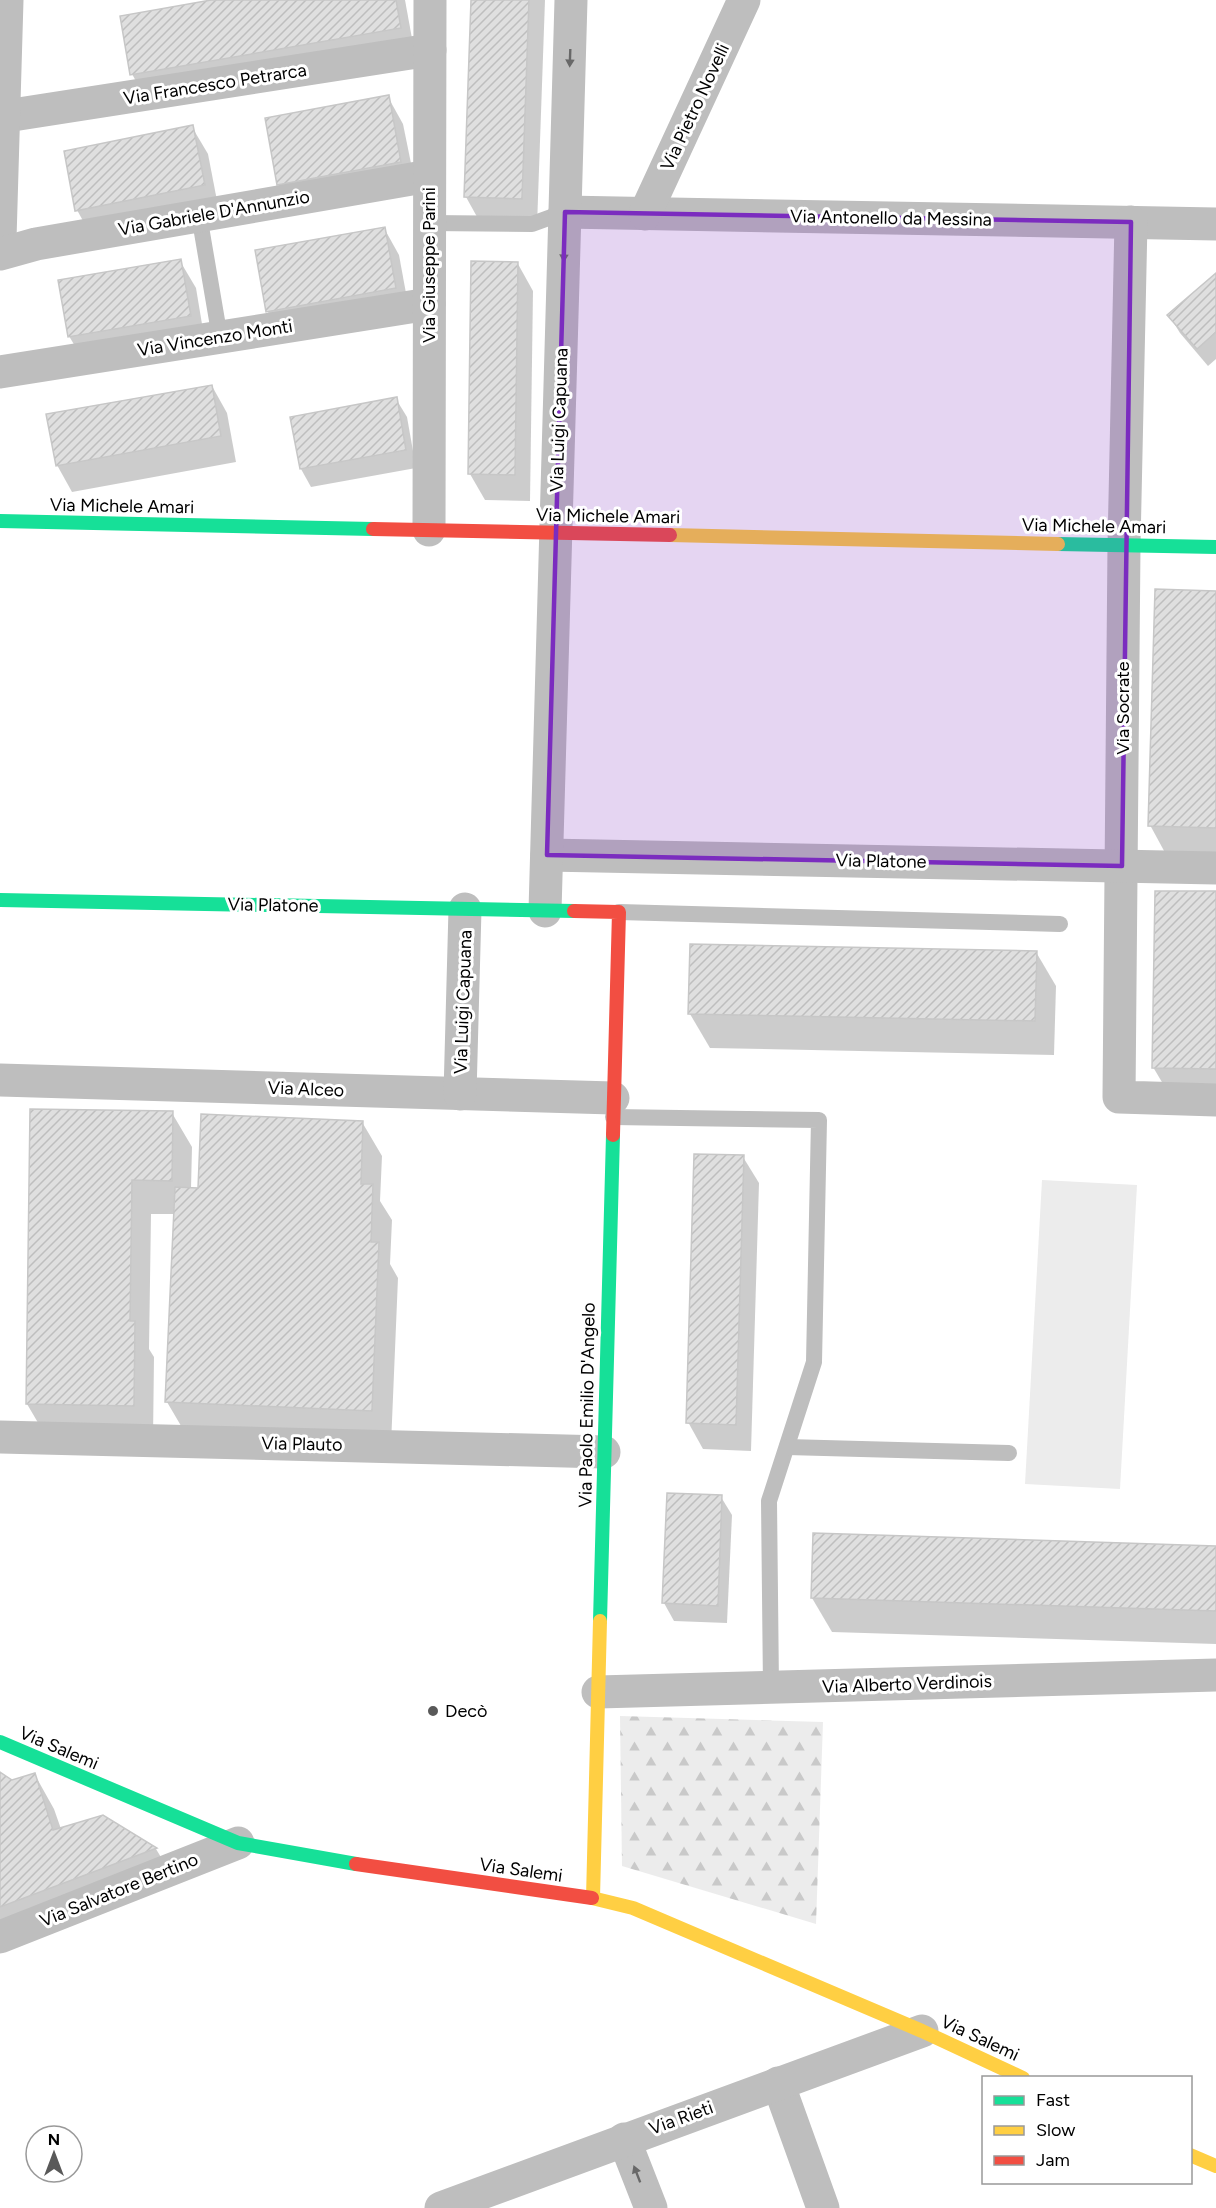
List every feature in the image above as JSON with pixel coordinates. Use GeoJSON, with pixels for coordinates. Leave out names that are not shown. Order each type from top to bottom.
{"type":"FeatureCollection","features":[{"type":"Feature","properties":{"kind":"street"},"geometry":{"type":"LineString","coordinates":[[0,239],[7,0]]}},
{"type":"Feature","properties":{"kind":"street","name":"Via Giuseppe Parini"},"geometry":{"type":"LineString","coordinates":[[429,530],[430,0]]}},
{"type":"Feature","properties":{"kind":"street","name":"Via Luigi Capuana"},"geometry":{"type":"LineString","coordinates":[[545,911],[571,0]]}},
{"type":"Feature","properties":{"kind":"street","name":"Via Pietro Novelli"},"geometry":{"type":"LineString","coordinates":[[645,214],[744,0]]}},
{"type":"Feature","properties":{"kind":"street","name":"Via Francesco Petrarca"},"geometry":{"type":"LineString","coordinates":[[2,117],[430,50]]}},
{"type":"Feature","properties":{"kind":"street","name":"Via Gabriele D'Annunzio"},"geometry":{"type":"LineString","coordinates":[[0,254],[36,244],[199,214],[429,176]]}},
{"type":"Feature","properties":{"kind":"street","name":"Via Antonello da Messina"},"geometry":{"type":"LineString","coordinates":[[565,212],[1216,224]]}},
{"type":"Feature","properties":{"kind":"street","name":"Via Socrate"},"geometry":{"type":"LineString","coordinates":[[1131,222],[1124,545],[1119,1097],[1216,1100]]}},
{"type":"Feature","properties":{"kind":"street","name":"Via Vincenzo Monti"},"geometry":{"type":"LineString","coordinates":[[0,372],[429,304]]}},
{"type":"Feature","properties":{"kind":"street","name":"Via Michele Amari"},"geometry":{"type":"LineString","coordinates":[[0,521],[1216,547]]}},
{"type":"Feature","properties":{"kind":"street","name":"Via Platone"},"geometry":{"type":"LineString","coordinates":[[547,855],[1216,867]]}},
{"type":"Feature","properties":{"kind":"street","name":"Via Platone"},"geometry":{"type":"LineString","coordinates":[[0,900],[619,912]]}},
{"type":"Feature","properties":{"kind":"street","name":"Via Luigi Capuana"},"geometry":{"type":"LineString","coordinates":[[460,1094],[465,909]]}},
{"type":"Feature","properties":{"kind":"street","name":"Via Paolo Emilio D'Angelo"},"geometry":{"type":"LineString","coordinates":[[592,1898],[619,912]]}},
{"type":"Feature","properties":{"kind":"street","name":"Via Alceo"},"geometry":{"type":"LineString","coordinates":[[0,1080],[460,1094],[613,1108]]}},
{"type":"Feature","properties":{"kind":"street","name":"Via Plauto"},"geometry":{"type":"LineString","coordinates":[[0,1437],[604,1452]]}},
{"type":"Feature","properties":{"kind":"street","name":"Via Alberto Verdinois"},"geometry":{"type":"LineString","coordinates":[[598,1692],[1216,1676]]}},
{"type":"Feature","properties":{"kind":"street","name":"Via Salemi"},"geometry":{"type":"LineString","coordinates":[[0,1742],[238,1843],[334,1861],[592,1898],[633,1908],[922,2031],[1019,2076]]}},
{"type":"Feature","properties":{"kind":"street","name":"Via Salvatore Bertino"},"geometry":{"type":"LineString","coordinates":[[0,1937],[238,1843]]}},
{"type":"Feature","properties":{"kind":"street","name":"Via Rieti"},"geometry":{"type":"LineString","coordinates":[[441,2208],[922,2031]]}},
{"type":"Feature","properties":{"kind":"street"},"geometry":{"type":"LineString","coordinates":[[778,2083],[823,2208]]}},
{"type":"Feature","properties":{"kind":"street"},"geometry":{"type":"LineString","coordinates":[[624,2139],[651,2208]]}},
{"type":"Feature","properties":{"kind":"street"},"geometry":{"type":"LineString","coordinates":[[1192,2155],[1216,2166]]}},
{"type":"Feature","properties":{"kind":"lane"},"geometry":{"type":"LineString","coordinates":[[429,223],[531,224],[565,212]]}},
{"type":"Feature","properties":{"kind":"lane"},"geometry":{"type":"LineString","coordinates":[[199,214],[220,338]]}},
{"type":"Feature","properties":{"kind":"lane"},"geometry":{"type":"LineString","coordinates":[[619,912],[1060,924]]}},
{"type":"Feature","properties":{"kind":"lane"},"geometry":{"type":"LineString","coordinates":[[613,1108],[819,1120],[814,1362],[769,1501],[771,1688]]}},
{"type":"Feature","properties":{"kind":"lane"},"geometry":{"type":"LineString","coordinates":[[787,1447],[1009,1453]]}},
{"type":"Feature","properties":{"kind":"highlighted area"},"geometry":{"type":"Polygon","coordinates":[[[565,212],[1131,222],[1122,866],[547,855],[565,212]]]}},
{"type":"Feature","properties":{"kind":"green space"},"geometry":{"type":"Polygon","coordinates":[[[1042,1180],[1137,1185],[1120,1489],[1025,1484],[1042,1180]]]}},
{"type":"Feature","properties":{"kind":"green space"},"geometry":{"type":"Polygon","coordinates":[[[620,1716],[823,1722],[816,1924],[622,1866],[620,1716]]]}},
{"type":"Feature","properties":{"kind":"building"},"geometry":{"type":"Polygon","coordinates":[[[211,0],[396,0],[401,28],[130,75],[120,16],[211,0]]]}},
{"type":"Feature","properties":{"kind":"building"},"geometry":{"type":"Polygon","coordinates":[[[471,0],[529,0],[522,199],[464,197],[471,0]]]}},
{"type":"Feature","properties":{"kind":"building"},"geometry":{"type":"Polygon","coordinates":[[[389,95],[401,162],[277,185],[265,118],[389,95]]]}},
{"type":"Feature","properties":{"kind":"building"},"geometry":{"type":"Polygon","coordinates":[[[193,125],[205,185],[75,211],[64,151],[193,125]]]}},
{"type":"Feature","properties":{"kind":"building"},"geometry":{"type":"Polygon","coordinates":[[[385,227],[396,288],[266,312],[255,250],[385,227]]]}},
{"type":"Feature","properties":{"kind":"building"},"geometry":{"type":"Polygon","coordinates":[[[181,259],[191,316],[68,337],[58,280],[181,259]]]}},
{"type":"Feature","properties":{"kind":"building"},"geometry":{"type":"Polygon","coordinates":[[[471,261],[518,262],[515,475],[468,474],[471,261]]]}},
{"type":"Feature","properties":{"kind":"building"},"geometry":{"type":"Polygon","coordinates":[[[1216,273],[1216,332],[1197,349],[1167,315],[1216,273]]]}},
{"type":"Feature","properties":{"kind":"building"},"geometry":{"type":"Polygon","coordinates":[[[212,385],[221,436],[56,466],[46,414],[212,385]]]}},
{"type":"Feature","properties":{"kind":"building"},"geometry":{"type":"Polygon","coordinates":[[[397,397],[406,450],[300,469],[290,417],[397,397]]]}},
{"type":"Feature","properties":{"kind":"building"},"geometry":{"type":"Polygon","coordinates":[[[1155,589],[1216,591],[1216,828],[1148,826],[1155,589]]]}},
{"type":"Feature","properties":{"kind":"building"},"geometry":{"type":"Polygon","coordinates":[[[1155,891],[1216,891],[1216,1069],[1152,1068],[1155,891]]]}},
{"type":"Feature","properties":{"kind":"building"},"geometry":{"type":"Polygon","coordinates":[[[690,944],[1037,951],[1035,1021],[688,1014],[690,944]]]}},
{"type":"Feature","properties":{"kind":"building"},"geometry":{"type":"Polygon","coordinates":[[[30,1109],[173,1111],[172,1181],[132,1180],[130,1321],[135,1321],[134,1406],[26,1404],[30,1109]]]}},
{"type":"Feature","properties":{"kind":"building"},"geometry":{"type":"Polygon","coordinates":[[[201,1114],[363,1121],[361,1184],[373,1184],[371,1242],[379,1242],[372,1411],[165,1402],[175,1187],[198,1188],[201,1114]]]}},
{"type":"Feature","properties":{"kind":"building"},"geometry":{"type":"Polygon","coordinates":[[[694,1154],[744,1155],[736,1425],[686,1423],[694,1154]]]}},
{"type":"Feature","properties":{"kind":"building"},"geometry":{"type":"Polygon","coordinates":[[[667,1493],[722,1495],[718,1606],[662,1603],[667,1493]]]}},
{"type":"Feature","properties":{"kind":"building"},"geometry":{"type":"Polygon","coordinates":[[[813,1533],[1216,1546],[1216,1611],[811,1598],[813,1533]]]}},
{"type":"Feature","properties":{"kind":"building"},"geometry":{"type":"Polygon","coordinates":[[[0,1772],[12,1780],[35,1773],[53,1830],[103,1815],[157,1848],[0,1907],[0,1772]]]}},
{"type":"Feature","properties":{"kind":"traffic: fast"},"geometry":{"type":"LineString","coordinates":[[0,521],[373,529]]}},
{"type":"Feature","properties":{"kind":"traffic: fast"},"geometry":{"type":"LineString","coordinates":[[1058,544],[1216,547]]}},
{"type":"Feature","properties":{"kind":"traffic: fast"},"geometry":{"type":"LineString","coordinates":[[0,900],[574,911]]}},
{"type":"Feature","properties":{"kind":"traffic: fast"},"geometry":{"type":"LineString","coordinates":[[600,1621],[613,1135]]}},
{"type":"Feature","properties":{"kind":"traffic: fast"},"geometry":{"type":"LineString","coordinates":[[0,1742],[238,1843],[356,1864]]}},
{"type":"Feature","properties":{"kind":"traffic: slow"},"geometry":{"type":"LineString","coordinates":[[670,535],[1058,544]]}},
{"type":"Feature","properties":{"kind":"traffic: slow"},"geometry":{"type":"LineString","coordinates":[[593,1898],[600,1621]]}},
{"type":"Feature","properties":{"kind":"traffic: slow"},"geometry":{"type":"LineString","coordinates":[[592,1898],[633,1908],[922,2031],[1019,2076]]}},
{"type":"Feature","properties":{"kind":"traffic: slow"},"geometry":{"type":"LineString","coordinates":[[1192,2156],[1216,2166]]}},
{"type":"Feature","properties":{"kind":"traffic: jam"},"geometry":{"type":"LineString","coordinates":[[373,529],[670,535]]}},
{"type":"Feature","properties":{"kind":"traffic: jam"},"geometry":{"type":"LineString","coordinates":[[574,911],[619,912],[613,1135]]}},
{"type":"Feature","properties":{"kind":"traffic: jam"},"geometry":{"type":"LineString","coordinates":[[356,1864],[592,1898]]}},
{"type":"Feature","properties":{"kind":"place","name":"Decò"},"geometry":{"type":"Point","coordinates":[433,1711]}}]}
